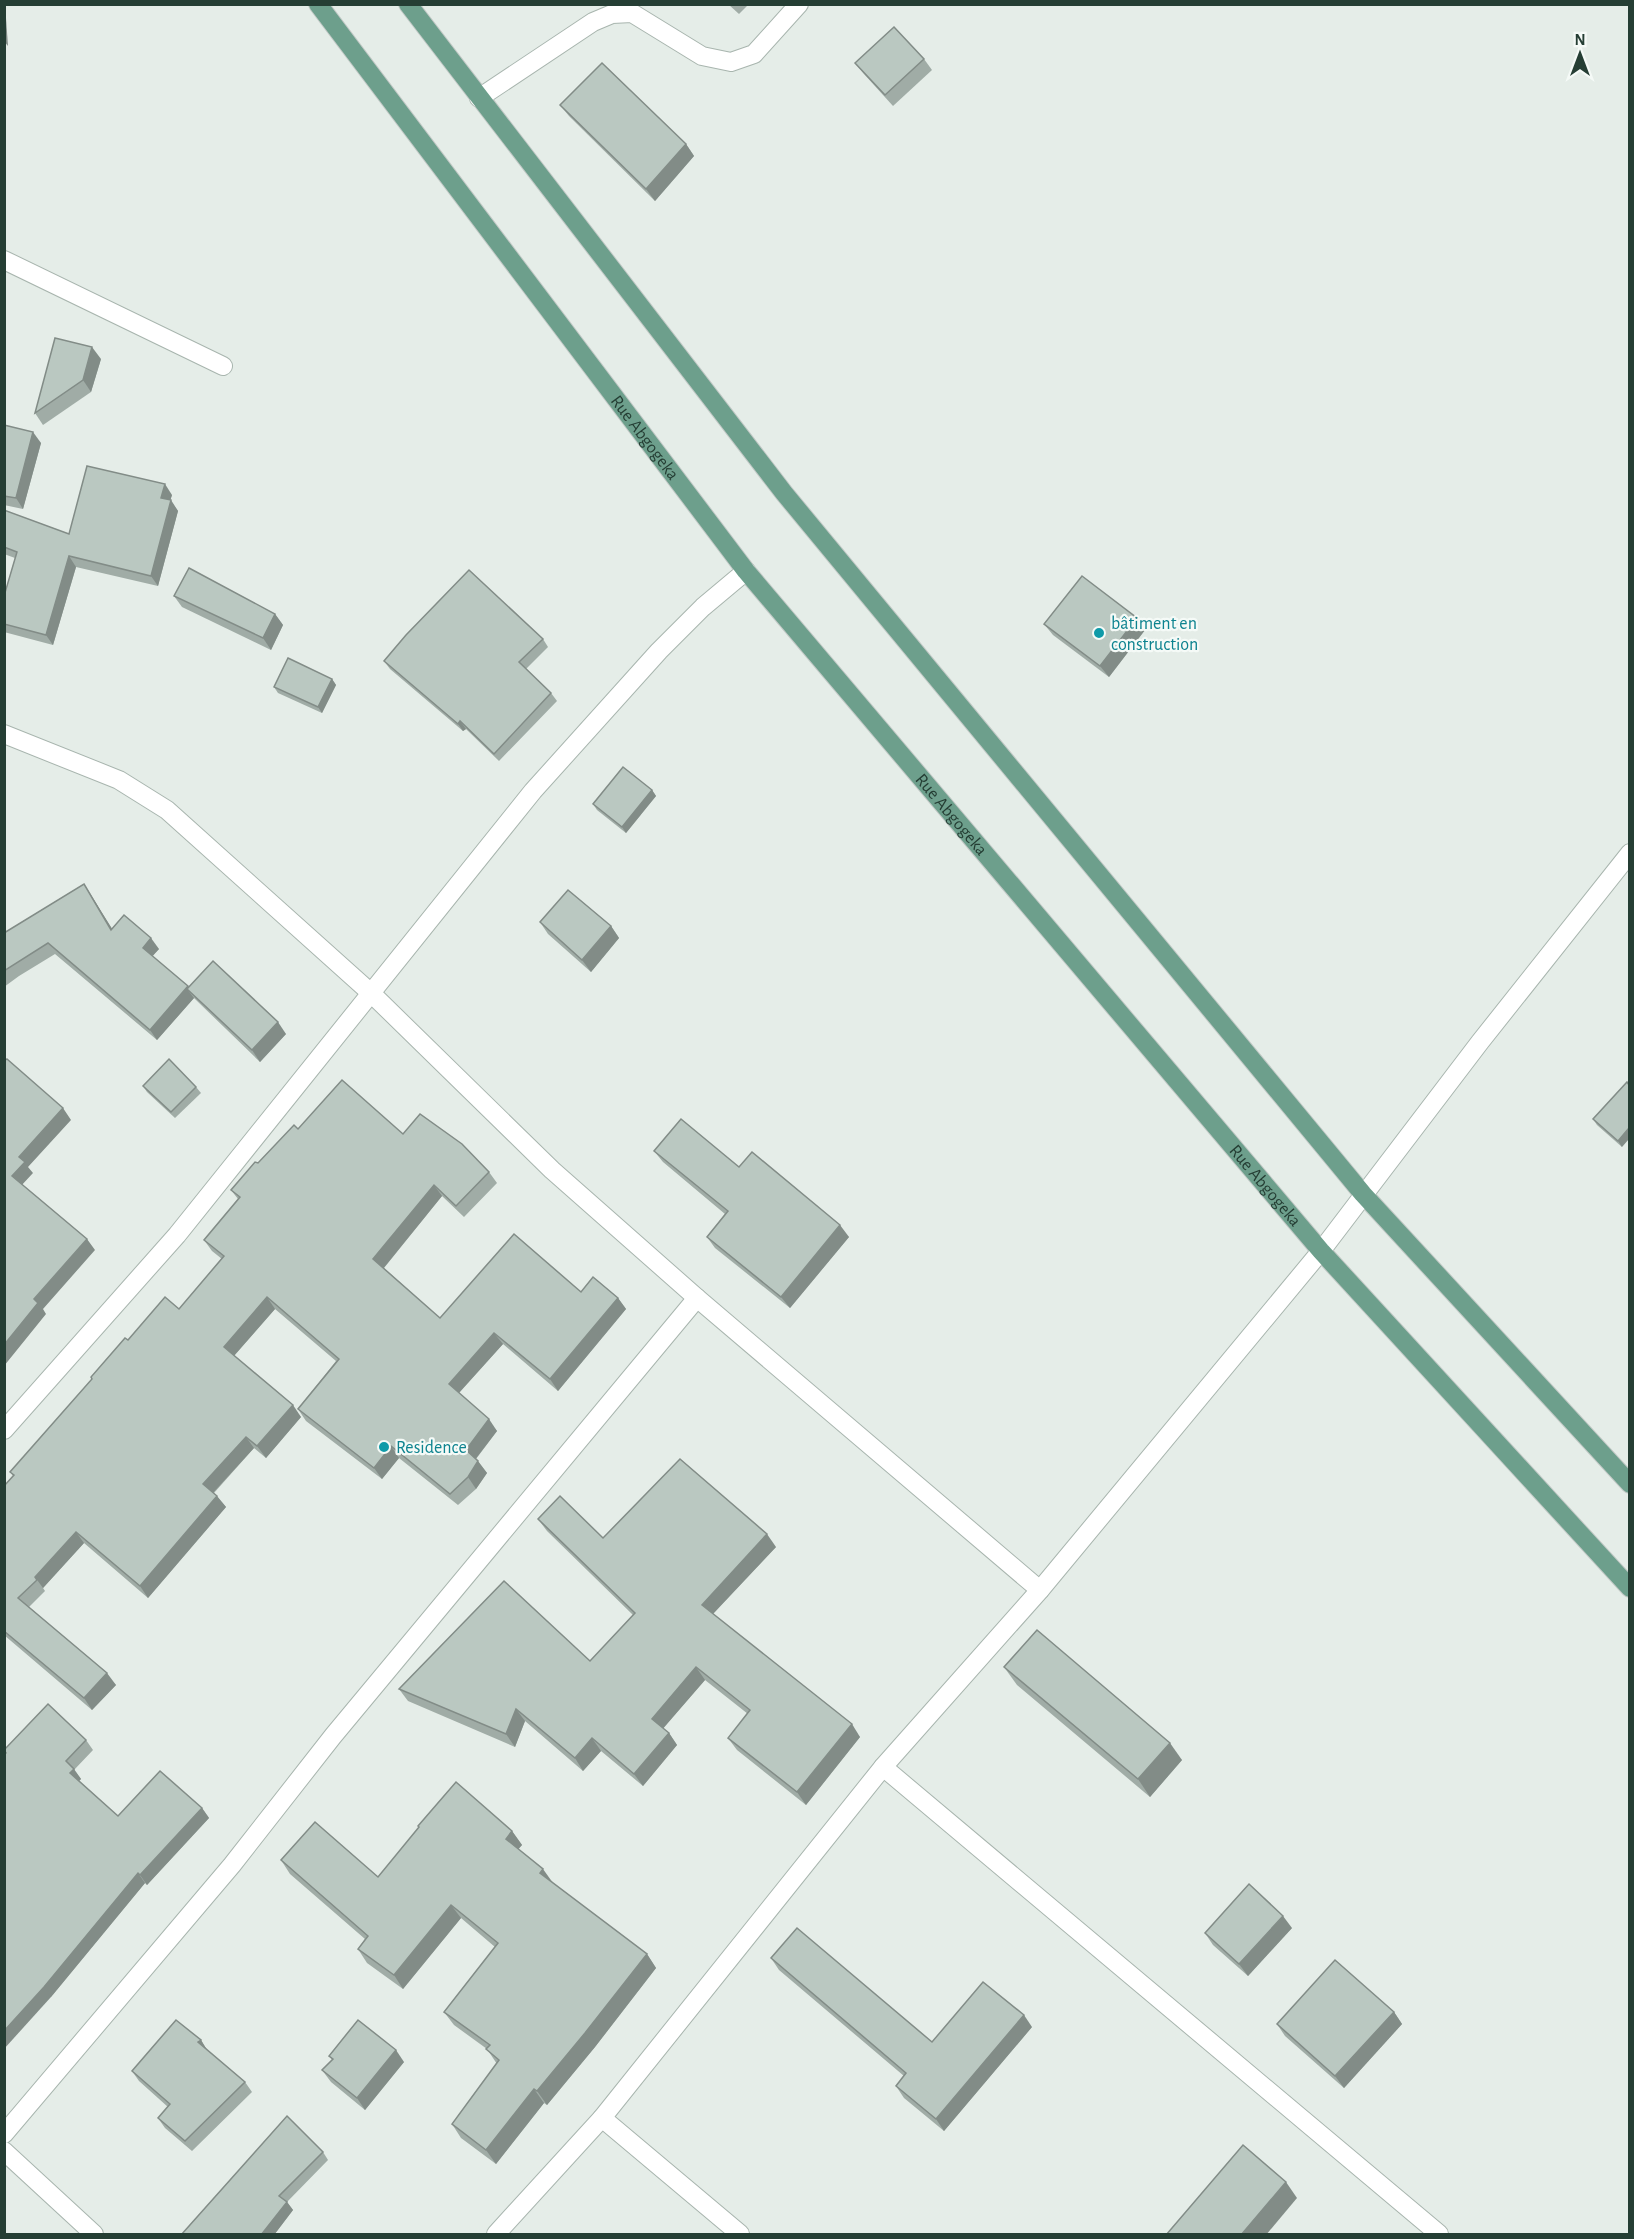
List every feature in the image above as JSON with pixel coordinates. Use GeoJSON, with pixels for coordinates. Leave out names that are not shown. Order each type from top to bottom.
{"type":"FeatureCollection","features":[{"type":"Feature","properties":{"kind":"main road","name":"Rue Abgogeka"},"geometry":{"type":"LineString","coordinates":[[318,4],[746,571],[1321,1251],[1629,1588]]}},
{"type":"Feature","properties":{"kind":"main road"},"geometry":{"type":"LineString","coordinates":[[408,4],[478,98],[784,493],[1363,1194],[1629,1484]]}},
{"type":"Feature","properties":{"kind":"street"},"geometry":{"type":"LineString","coordinates":[[478,98],[593,22],[612,14],[632,13],[702,56],[731,62],[754,54],[799,4]]}},
{"type":"Feature","properties":{"kind":"street"},"geometry":{"type":"LineString","coordinates":[[4,260],[223,366]]}},
{"type":"Feature","properties":{"kind":"street"},"geometry":{"type":"LineString","coordinates":[[4,1430],[177,1235],[533,791],[659,651],[704,607],[746,571]]}},
{"type":"Feature","properties":{"kind":"street"},"geometry":{"type":"LineString","coordinates":[[5,734],[119,780],[167,810],[372,994],[552,1170],[1040,1590]]}},
{"type":"Feature","properties":{"kind":"street"},"geometry":{"type":"LineString","coordinates":[[496,2235],[602,2118],[883,1767],[1040,1590],[1321,1251],[1480,1042],[1629,853]]}},
{"type":"Feature","properties":{"kind":"street"},"geometry":{"type":"LineString","coordinates":[[4,2134],[232,1866],[333,1736],[698,1298]]}},
{"type":"Feature","properties":{"kind":"street"},"geometry":{"type":"LineString","coordinates":[[883,1767],[1439,2235]]}},
{"type":"Feature","properties":{"kind":"street"},"geometry":{"type":"LineString","coordinates":[[602,2118],[740,2235]]}},
{"type":"Feature","properties":{"kind":"street"},"geometry":{"type":"LineString","coordinates":[[4,2151],[94,2235]]}},
{"type":"Feature","properties":{"kind":"building"},"geometry":{"type":"Polygon","coordinates":[[[894,27],[924,59],[885,95],[855,63],[894,27]]]}},
{"type":"Feature","properties":{"kind":"building"},"geometry":{"type":"Polygon","coordinates":[[[602,63],[686,144],[646,189],[560,105],[602,63]]]}},
{"type":"Feature","properties":{"kind":"building"},"geometry":{"type":"Polygon","coordinates":[[[55,338],[92,347],[83,380],[35,413],[55,338]]]}},
{"type":"Feature","properties":{"kind":"building"},"geometry":{"type":"Polygon","coordinates":[[[4,425],[33,432],[16,498],[4,496],[4,425]]]}},
{"type":"Feature","properties":{"kind":"building"},"geometry":{"type":"Polygon","coordinates":[[[87,466],[165,484],[161,498],[171,500],[151,576],[69,556],[46,635],[4,624],[4,596],[17,552],[4,547],[4,510],[69,534],[87,466]]]}},
{"type":"Feature","properties":{"kind":"building"},"geometry":{"type":"Polygon","coordinates":[[[189,568],[275,614],[263,638],[174,596],[189,568]]]}},
{"type":"Feature","properties":{"kind":"building"},"geometry":{"type":"Polygon","coordinates":[[[469,570],[543,639],[519,662],[551,693],[494,754],[460,721],[458,724],[384,661],[469,570]]]}},
{"type":"Feature","properties":{"kind":"building","name":"bâtiment en construction"},"geometry":{"type":"Polygon","coordinates":[[[1082,576],[1137,618],[1100,666],[1044,624],[1082,576]]]}},
{"type":"Feature","properties":{"kind":"building"},"geometry":{"type":"Polygon","coordinates":[[[288,658],[332,679],[318,707],[274,687],[288,658]]]}},
{"type":"Feature","properties":{"kind":"building"},"geometry":{"type":"Polygon","coordinates":[[[623,767],[652,790],[622,827],[593,804],[623,767]]]}},
{"type":"Feature","properties":{"kind":"building"},"geometry":{"type":"Polygon","coordinates":[[[84,884],[111,930],[124,915],[151,938],[143,948],[188,986],[150,1030],[48,943],[4,971],[4,933],[84,884]]]}},
{"type":"Feature","properties":{"kind":"building"},"geometry":{"type":"Polygon","coordinates":[[[568,890],[611,926],[582,960],[540,922],[568,890]]]}},
{"type":"Feature","properties":{"kind":"building"},"geometry":{"type":"Polygon","coordinates":[[[213,961],[278,1022],[252,1050],[187,989],[213,961]]]}},
{"type":"Feature","properties":{"kind":"building"},"geometry":{"type":"Polygon","coordinates":[[[7,1059],[63,1108],[19,1157],[25,1162],[12,1176],[87,1239],[34,1299],[38,1303],[4,1345],[4,1061],[7,1059]]]}},
{"type":"Feature","properties":{"kind":"building"},"geometry":{"type":"Polygon","coordinates":[[[169,1059],[196,1087],[171,1112],[143,1086],[169,1059]]]}},
{"type":"Feature","properties":{"kind":"building"},"geometry":{"type":"Polygon","coordinates":[[[342,1080],[403,1134],[420,1114],[462,1144],[489,1172],[456,1206],[434,1185],[373,1259],[440,1318],[514,1234],[581,1292],[593,1277],[618,1298],[550,1379],[494,1333],[449,1384],[489,1419],[466,1450],[478,1461],[468,1477],[450,1494],[391,1446],[374,1468],[298,1409],[339,1359],[267,1297],[224,1347],[293,1405],[257,1446],[246,1437],[203,1484],[217,1496],[140,1586],[76,1532],[35,1577],[37,1580],[18,1598],[107,1673],[84,1698],[4,1631],[4,1486],[14,1475],[10,1472],[125,1338],[128,1340],[165,1297],[179,1309],[224,1256],[204,1240],[240,1197],[231,1190],[255,1162],[258,1163],[294,1125],[298,1129],[342,1080]]]}},
{"type":"Feature","properties":{"kind":"building"},"geometry":{"type":"Polygon","coordinates":[[[1627,1082],[1629,1085],[1629,1128],[1618,1141],[1593,1119],[1627,1082]]]}},
{"type":"Feature","properties":{"kind":"building"},"geometry":{"type":"Polygon","coordinates":[[[681,1119],[739,1167],[752,1152],[840,1225],[781,1297],[707,1237],[728,1211],[654,1151],[681,1119]]]}},
{"type":"Feature","properties":{"kind":"building"},"geometry":{"type":"Polygon","coordinates":[[[680,1459],[767,1534],[702,1605],[852,1724],[797,1792],[728,1738],[750,1710],[696,1667],[652,1719],[669,1733],[634,1774],[592,1738],[575,1758],[516,1709],[506,1734],[399,1689],[504,1581],[590,1661],[635,1613],[538,1519],[560,1496],[603,1538],[680,1459]]]}},
{"type":"Feature","properties":{"kind":"building"},"geometry":{"type":"Polygon","coordinates":[[[1037,1630],[1170,1743],[1138,1779],[1004,1667],[1037,1630]]]}},
{"type":"Feature","properties":{"kind":"building"},"geometry":{"type":"Polygon","coordinates":[[[48,1704],[86,1740],[66,1761],[74,1769],[70,1773],[118,1816],[160,1771],[202,1808],[140,1875],[138,1873],[44,1987],[4,2031],[4,1755],[6,1753],[4,1750],[48,1704]]]}},
{"type":"Feature","properties":{"kind":"building"},"geometry":{"type":"Polygon","coordinates":[[[456,1782],[512,1831],[506,1839],[543,1869],[540,1873],[647,1954],[585,2033],[537,2091],[534,2089],[486,2150],[452,2124],[499,2060],[486,2049],[490,2045],[444,2012],[498,1943],[451,1905],[394,1975],[358,1949],[368,1936],[281,1860],[315,1822],[378,1877],[456,1782]]]}},
{"type":"Feature","properties":{"kind":"building"},"geometry":{"type":"Polygon","coordinates":[[[1249,1884],[1283,1916],[1239,1964],[1205,1933],[1249,1884]]]}},
{"type":"Feature","properties":{"kind":"building"},"geometry":{"type":"Polygon","coordinates":[[[797,1928],[932,2042],[983,1982],[1024,2015],[936,2119],[896,2086],[906,2073],[771,1958],[797,1928]]]}},
{"type":"Feature","properties":{"kind":"building"},"geometry":{"type":"Polygon","coordinates":[[[1335,1960],[1394,2012],[1335,2076],[1277,2024],[1335,1960]]]}},
{"type":"Feature","properties":{"kind":"building"},"geometry":{"type":"Polygon","coordinates":[[[176,2020],[201,2040],[198,2042],[245,2082],[185,2141],[158,2118],[170,2104],[132,2071],[176,2020]]]}},
{"type":"Feature","properties":{"kind":"building"},"geometry":{"type":"Polygon","coordinates":[[[358,2020],[396,2050],[357,2098],[322,2070],[333,2059],[329,2056],[358,2020]]]}},
{"type":"Feature","properties":{"kind":"building"},"geometry":{"type":"Polygon","coordinates":[[[287,2116],[323,2152],[279,2196],[287,2202],[261,2235],[181,2235],[287,2116]]]}},
{"type":"Feature","properties":{"kind":"building"},"geometry":{"type":"Polygon","coordinates":[[[1243,2145],[1286,2182],[1241,2235],[1166,2235],[1243,2145]]]}},
{"type":"Feature","properties":{"kind":"place","name":"bâtiment en construction"},"geometry":{"type":"Point","coordinates":[1099,633]}},
{"type":"Feature","properties":{"kind":"place","name":"Residence"},"geometry":{"type":"Point","coordinates":[384,1447]}}]}
